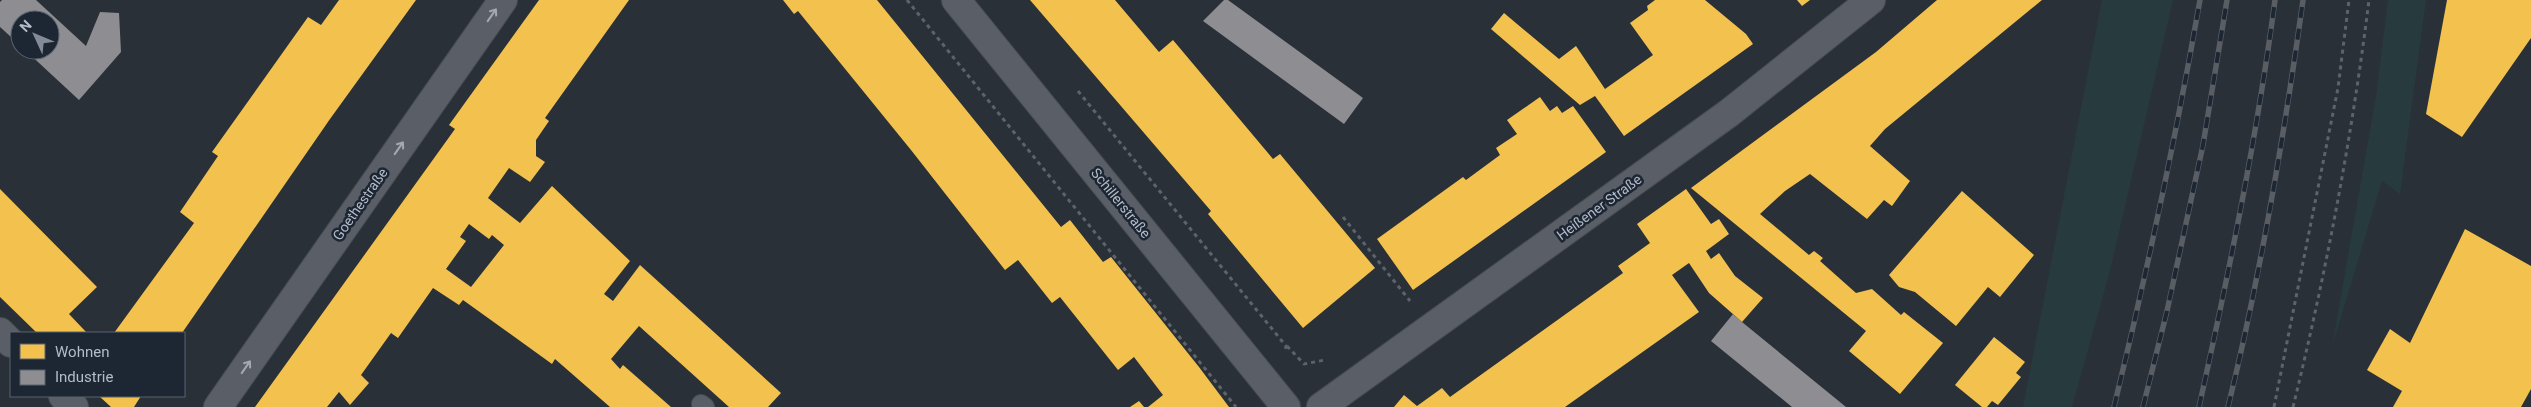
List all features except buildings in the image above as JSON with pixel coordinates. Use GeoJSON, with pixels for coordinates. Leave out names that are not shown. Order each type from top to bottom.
{"type":"FeatureCollection","features":[{"type":"Feature","properties":{"kind":"street","name":"Goethestraße"},"geometry":{"type":"LineString","coordinates":[[218,407],[502,0]]}},
{"type":"Feature","properties":{"kind":"street","name":"Schillerstraße"},"geometry":{"type":"LineString","coordinates":[[956,0],[1286,407]]}},
{"type":"Feature","properties":{"kind":"street","name":"Heißener Straße"},"geometry":{"type":"LineString","coordinates":[[1321,407],[1730,113],[1871,0]]}},
{"type":"Feature","properties":{"kind":"street"},"geometry":{"type":"LineString","coordinates":[[0,332],[10,342]]}},
{"type":"Feature","properties":{"kind":"street"},"geometry":{"type":"LineString","coordinates":[[64,397],[74,407]]}},
{"type":"Feature","properties":{"kind":"path"},"geometry":{"type":"LineString","coordinates":[[907,0],[1236,407]]}},
{"type":"Feature","properties":{"kind":"path"},"geometry":{"type":"LineString","coordinates":[[2274,407],[2326,154],[2338,88],[2349,0]]}},
{"type":"Feature","properties":{"kind":"path"},"geometry":{"type":"LineString","coordinates":[[2293,407],[2330,247],[2358,90],[2369,0]]}},
{"type":"Feature","properties":{"kind":"path"},"geometry":{"type":"LineString","coordinates":[[1343,217],[1410,301],[1402,307]]}},
{"type":"Feature","properties":{"kind":"path"},"geometry":{"type":"LineString","coordinates":[[1286,346],[1304,364],[1330,358]]}},
{"type":"Feature","properties":{"kind":"green space"},"geometry":{"type":"Polygon","coordinates":[[[2102,0],[2173,0],[2110,271],[2072,407],[2023,407],[2102,0]]]}},
{"type":"Feature","properties":{"kind":"green space"},"geometry":{"type":"Polygon","coordinates":[[[2388,0],[2426,0],[2400,194],[2382,181],[2332,347],[2376,96],[2388,0]]]}},
{"type":"Feature","properties":{"kind":"railway"},"geometry":{"type":"LineString","coordinates":[[2114,407],[2160,204],[2200,0]]}},
{"type":"Feature","properties":{"kind":"railway"},"geometry":{"type":"LineString","coordinates":[[2143,407],[2167,311],[2203,145],[2227,0]]}},
{"type":"Feature","properties":{"kind":"railway"},"geometry":{"type":"LineString","coordinates":[[2199,407],[2242,204],[2275,0]]}},
{"type":"Feature","properties":{"kind":"railway"},"geometry":{"type":"LineString","coordinates":[[2228,407],[2271,205],[2303,0]]}}]}
